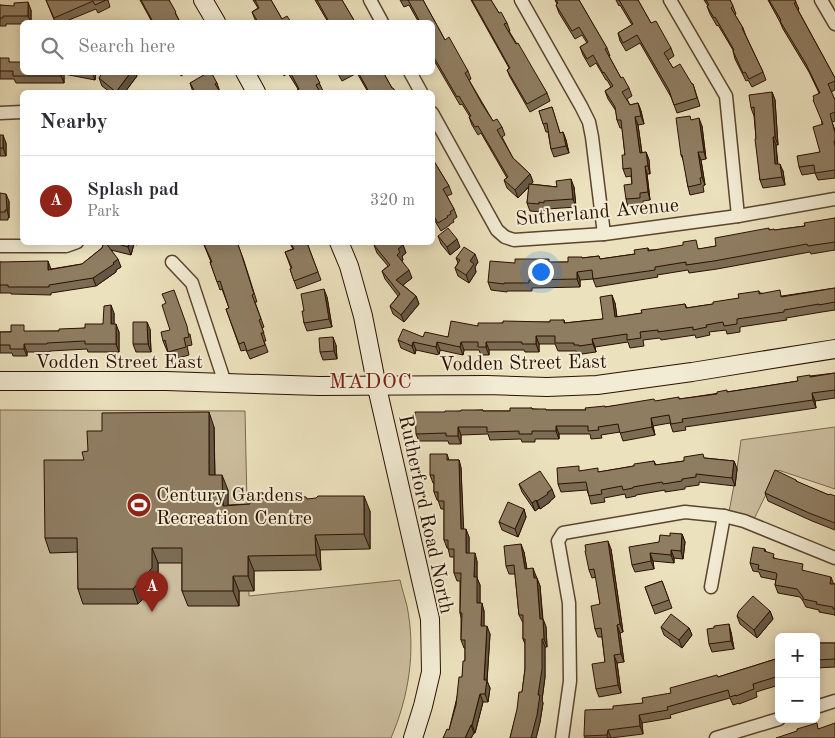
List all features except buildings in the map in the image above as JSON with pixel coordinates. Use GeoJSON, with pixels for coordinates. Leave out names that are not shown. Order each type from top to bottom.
{"type":"FeatureCollection","features":[{"type":"Feature","properties":{"kind":"street"},"geometry":{"type":"LineString","coordinates":[[203,0],[215,20]]}},
{"type":"Feature","properties":{"kind":"street"},"geometry":{"type":"LineString","coordinates":[[370,0],[381,20]]}},
{"type":"Feature","properties":{"kind":"street"},"geometry":{"type":"LineString","coordinates":[[521,0],[589,122],[604,234]]}},
{"type":"Feature","properties":{"kind":"street"},"geometry":{"type":"LineString","coordinates":[[670,0],[726,96],[738,216]]}},
{"type":"Feature","properties":{"kind":"street"},"geometry":{"type":"LineString","coordinates":[[821,0],[835,24]]}},
{"type":"Feature","properties":{"kind":"street"},"geometry":{"type":"LineString","coordinates":[[247,75],[255,90]]}},
{"type":"Feature","properties":{"kind":"street"},"geometry":{"type":"LineString","coordinates":[[412,75],[420,90]]}},
{"type":"Feature","properties":{"kind":"street"},"geometry":{"type":"LineString","coordinates":[[0,113],[20,112]]}},
{"type":"Feature","properties":{"kind":"street","name":"Sutherland Avenue"},"geometry":{"type":"LineString","coordinates":[[435,118],[498,230],[505,237],[514,240],[604,234],[738,216],[835,199]]}},
{"type":"Feature","properties":{"kind":"street"},"geometry":{"type":"LineString","coordinates":[[0,246],[69,245]]}},
{"type":"Feature","properties":{"kind":"street","name":"Rutherford Road North"},"geometry":{"type":"LineString","coordinates":[[340,245],[349,266],[361,309],[430,619],[430,672],[424,706],[413,738]]}},
{"type":"Feature","properties":{"kind":"street"},"geometry":{"type":"LineString","coordinates":[[172,262],[192,283],[225,384]]}},
{"type":"Feature","properties":{"kind":"street","name":"Vodden Street East"},"geometry":{"type":"LineString","coordinates":[[0,381],[166,381],[319,386],[487,385],[547,387],[597,385],[835,350]]}},
{"type":"Feature","properties":{"kind":"street"},"geometry":{"type":"LineString","coordinates":[[562,738],[570,681],[569,603],[558,541],[563,533],[685,512],[724,516],[744,521],[835,558]]}},
{"type":"Feature","properties":{"kind":"street"},"geometry":{"type":"LineString","coordinates":[[711,587],[724,516]]}},
{"type":"Feature","properties":{"kind":"street"},"geometry":{"type":"LineString","coordinates":[[820,706],[835,701]]}},
{"type":"Feature","properties":{"kind":"street"},"geometry":{"type":"LineString","coordinates":[[716,738],[775,719]]}},
{"type":"Feature","properties":{"kind":"shaded area"},"geometry":{"type":"Polygon","coordinates":[[[0,410],[245,411],[249,596],[400,580],[410,623],[411,656],[406,690],[391,738],[0,738],[0,410]]]}},
{"type":"Feature","properties":{"kind":"shaded area"},"geometry":{"type":"Polygon","coordinates":[[[835,427],[835,489],[778,470],[754,519],[739,513],[729,512],[741,440],[835,427]]]}},
{"type":"Feature","properties":{"kind":"place","name":"Century Gardens Recreation Centre"},"geometry":{"type":"Point","coordinates":[139,505]}},
{"type":"Feature","properties":{"kind":"place","name":"Splash pad"},"geometry":{"type":"Point","coordinates":[152,612]}},
{"type":"Feature","properties":{"kind":"district","name":"MADOC"},"geometry":{"type":"Point","coordinates":[371,381]}}]}
